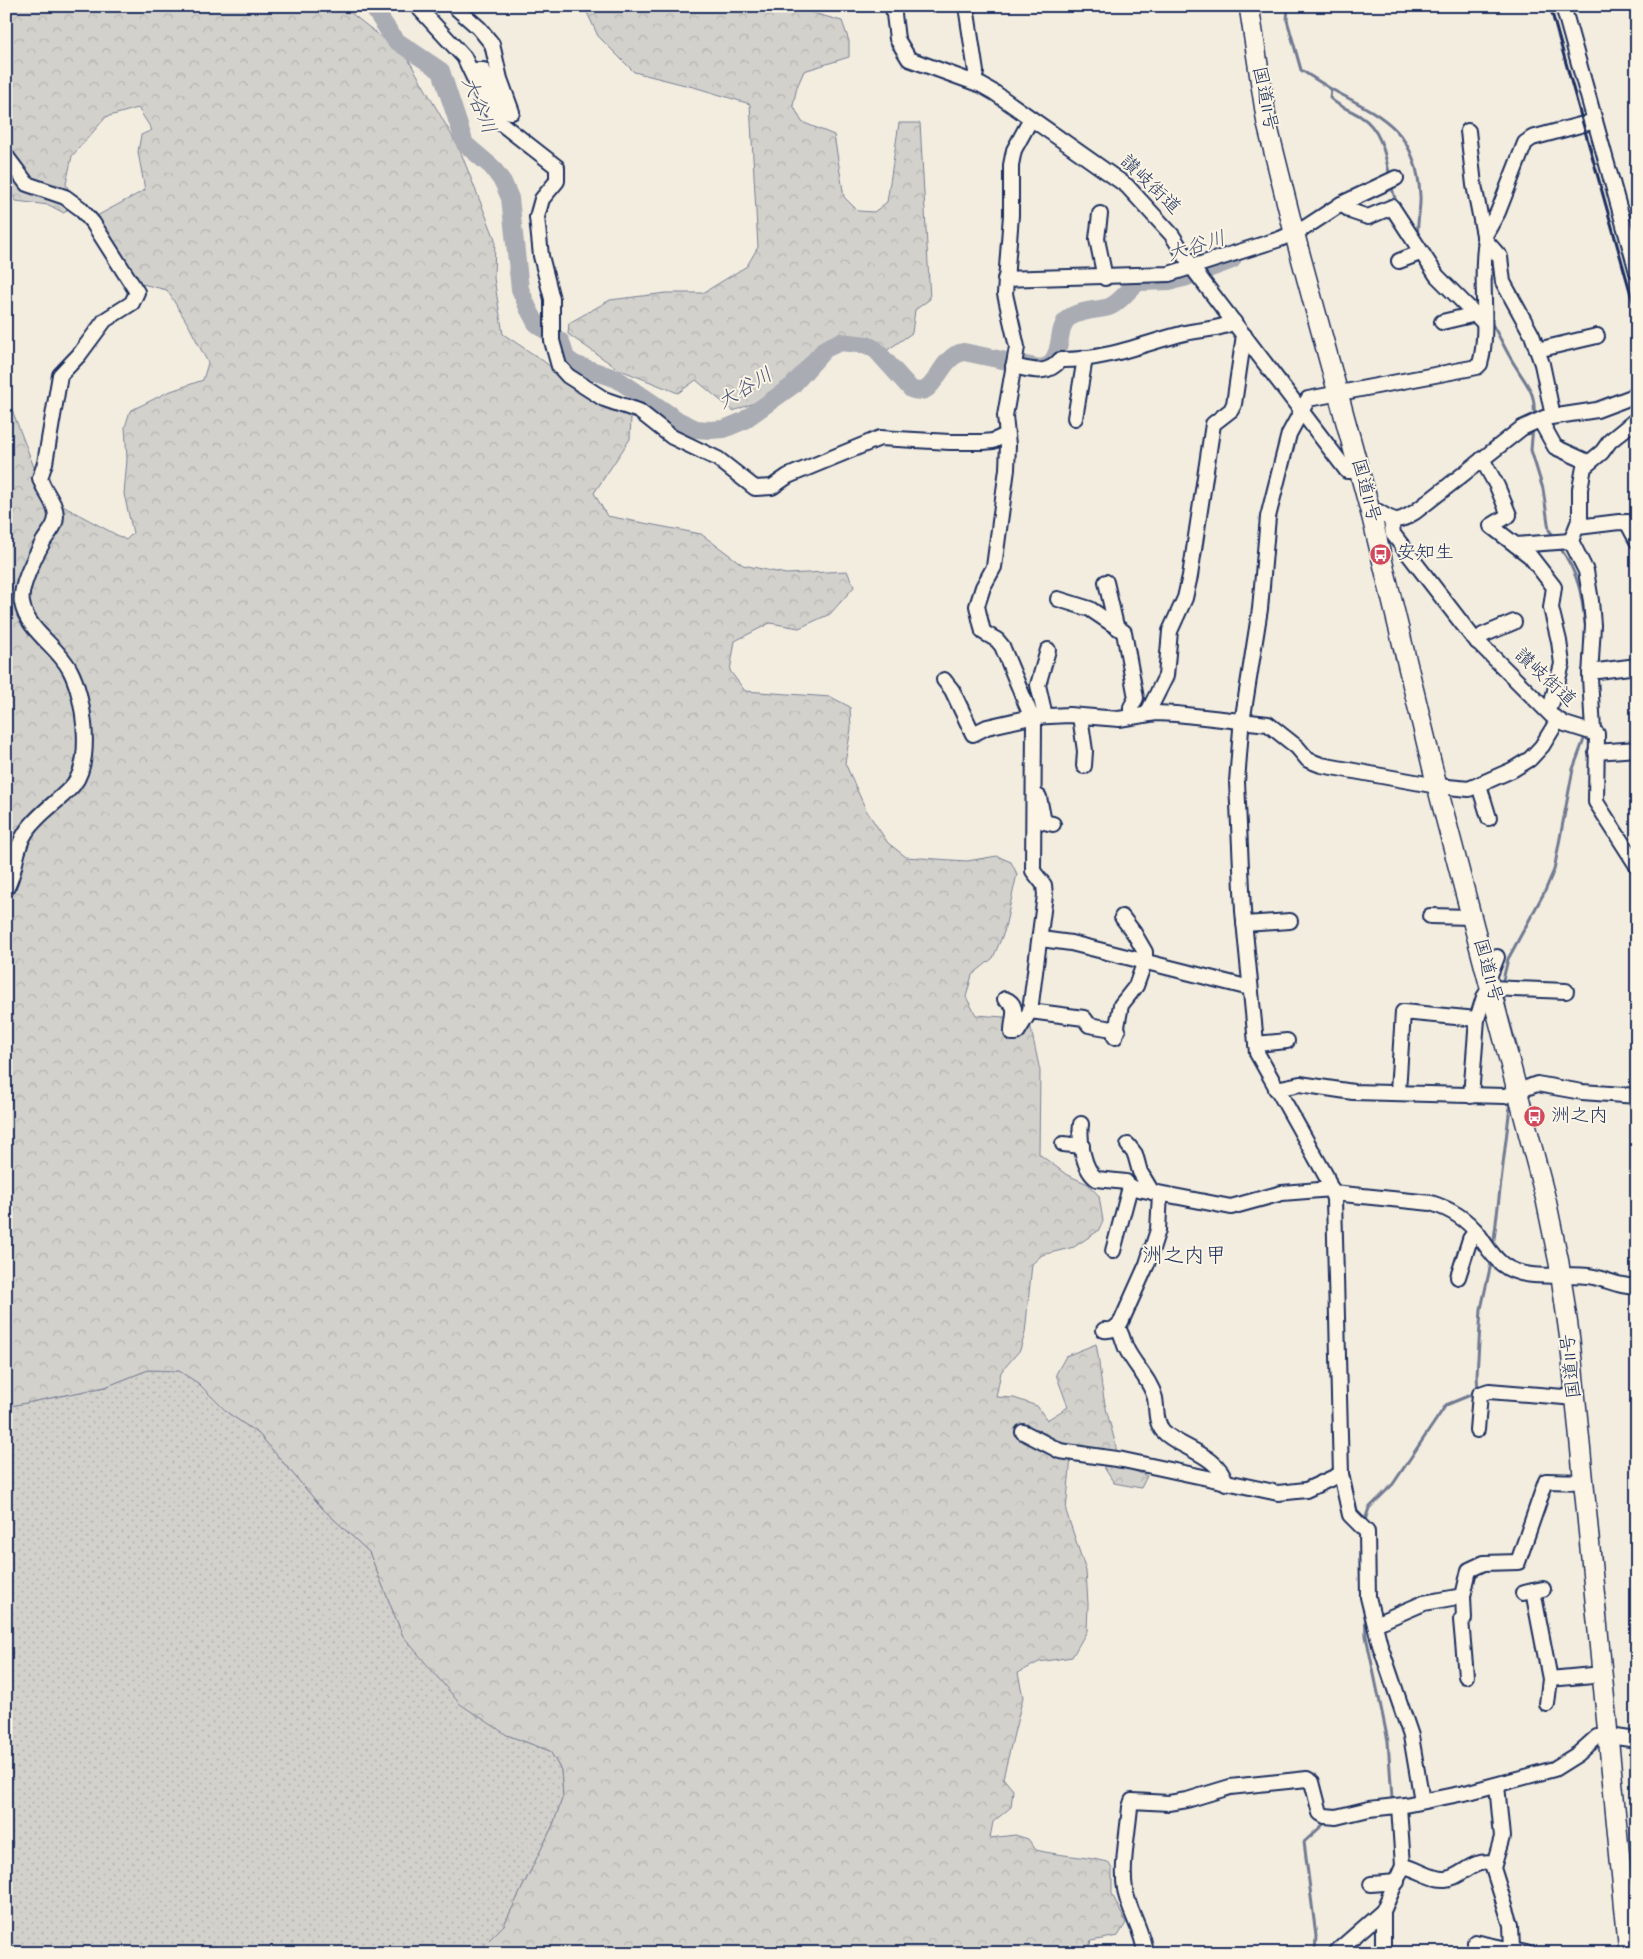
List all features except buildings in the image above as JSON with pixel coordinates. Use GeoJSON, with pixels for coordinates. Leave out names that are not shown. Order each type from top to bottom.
{"type":"FeatureCollection","features":[{"type":"Feature","properties":{"kind":"highway","name":"国道11号"},"geometry":{"type":"LineString","coordinates":[[1249,6],[1267,124],[1294,232],[1371,514],[1437,786],[1546,1200],[1561,1275],[1576,1398],[1631,1951]]}},
{"type":"Feature","properties":{"kind":"street"},"geometry":{"type":"LineString","coordinates":[[417,6],[464,57],[483,98],[498,122],[557,167],[558,180],[538,206],[537,231],[545,276],[552,299],[552,341],[559,366],[568,376],[604,399],[629,406],[646,415],[667,434],[718,459],[741,479],[755,488],[772,487],[788,476],[880,438],[993,442],[1006,435]]}},
{"type":"Feature","properties":{"kind":"street"},"geometry":{"type":"LineString","coordinates":[[454,6],[479,28],[492,44],[500,78],[512,112],[502,111],[483,70],[471,70]]}},
{"type":"Feature","properties":{"kind":"street","name":"讃岐街道"},"geometry":{"type":"LineString","coordinates":[[893,6],[897,39],[909,58],[974,82],[1008,102],[1127,186],[1172,235],[1196,272],[1347,471],[1359,471]]}},
{"type":"Feature","properties":{"kind":"street"},"geometry":{"type":"LineString","coordinates":[[966,6],[976,72],[974,82]]}},
{"type":"Feature","properties":{"kind":"street"},"geometry":{"type":"LineString","coordinates":[[1563,6],[1637,272]]}},
{"type":"Feature","properties":{"kind":"street"},"geometry":{"type":"LineString","coordinates":[[1005,1000],[1013,1004],[1015,1009],[1012,1033],[1016,1033],[1030,1011],[1041,939],[1045,895],[1044,885],[1033,871],[1034,723],[1002,646],[997,640],[983,632],[977,606],[983,587],[994,567],[1007,469],[1008,445],[1005,416],[1017,347],[1006,294],[1011,215],[1011,165],[1014,150],[1031,119]]}},
{"type":"Feature","properties":{"kind":"street"},"geometry":{"type":"LineString","coordinates":[[1485,239],[1498,212],[1525,143],[1532,138],[1595,121]]}},
{"type":"Feature","properties":{"kind":"street"},"geometry":{"type":"LineString","coordinates":[[1422,1801],[1411,1736],[1368,1597],[1367,1532],[1350,1515],[1341,1474],[1340,1384],[1337,1367],[1337,1266],[1332,1191],[1257,1053],[1244,924],[1237,782],[1243,722],[1260,609],[1268,517],[1289,434],[1302,413],[1305,403],[1308,399],[1477,367],[1481,360],[1480,318],[1485,239],[1474,185],[1468,131]]}},
{"type":"Feature","properties":{"kind":"street"},"geometry":{"type":"LineString","coordinates":[[6,156],[27,184],[64,197],[80,208],[92,223],[137,292],[132,303],[105,320],[79,355],[60,375],[45,463],[40,478],[56,510],[56,516],[53,528],[38,551],[25,582],[22,602],[30,622],[70,669],[80,703],[86,754],[75,783],[30,825],[24,834],[6,889]]}},
{"type":"Feature","properties":{"kind":"street"},"geometry":{"type":"LineString","coordinates":[[1006,279],[1105,278],[1196,272],[1306,227],[1341,204],[1396,178]]}},
{"type":"Feature","properties":{"kind":"street"},"geometry":{"type":"LineString","coordinates":[[1341,204],[1353,212],[1368,216],[1392,207],[1420,253],[1448,288],[1480,318]]}},
{"type":"Feature","properties":{"kind":"street"},"geometry":{"type":"LineString","coordinates":[[1100,214],[1097,239],[1105,278]]}},
{"type":"Feature","properties":{"kind":"street"},"geometry":{"type":"LineString","coordinates":[[1485,239],[1500,257],[1503,282],[1542,364],[1547,418],[1555,447],[1588,462]]}},
{"type":"Feature","properties":{"kind":"street"},"geometry":{"type":"LineString","coordinates":[[1399,261],[1420,253]]}},
{"type":"Feature","properties":{"kind":"street"},"geometry":{"type":"LineString","coordinates":[[1442,322],[1480,318]]}},
{"type":"Feature","properties":{"kind":"street"},"geometry":{"type":"LineString","coordinates":[[1014,366],[1042,372],[1054,367],[1060,360],[1105,355],[1191,332],[1221,329],[1234,322]]}},
{"type":"Feature","properties":{"kind":"street"},"geometry":{"type":"LineString","coordinates":[[1147,714],[1166,676],[1170,631],[1185,598],[1190,576],[1213,424],[1231,410],[1234,404],[1244,335]]}},
{"type":"Feature","properties":{"kind":"street"},"geometry":{"type":"LineString","coordinates":[[1537,350],[1597,336]]}},
{"type":"Feature","properties":{"kind":"street"},"geometry":{"type":"LineString","coordinates":[[1075,418],[1085,358]]}},
{"type":"Feature","properties":{"kind":"street"},"geometry":{"type":"LineString","coordinates":[[1371,514],[1379,512],[1391,520],[1400,520],[1415,512],[1522,428],[1547,418],[1597,410],[1637,394]]}},
{"type":"Feature","properties":{"kind":"street"},"geometry":{"type":"LineString","coordinates":[[1571,541],[1580,518],[1582,472],[1588,462],[1637,419]]}},
{"type":"Feature","properties":{"kind":"street"},"geometry":{"type":"LineString","coordinates":[[1482,459],[1498,486],[1509,515],[1491,526],[1530,556],[1554,587],[1551,608],[1560,641],[1562,664],[1552,702],[1547,710]]}},
{"type":"Feature","properties":{"kind":"street","name":"讃岐街道"},"geometry":{"type":"LineString","coordinates":[[1391,520],[1393,534],[1477,642],[1558,720],[1565,724],[1593,731]]}},
{"type":"Feature","properties":{"kind":"street"},"geometry":{"type":"LineString","coordinates":[[1578,527],[1632,522],[1637,542]]}},
{"type":"Feature","properties":{"kind":"street"},"geometry":{"type":"LineString","coordinates":[[1516,545],[1571,541]]}},
{"type":"Feature","properties":{"kind":"street"},"geometry":{"type":"LineString","coordinates":[[1571,541],[1586,571],[1591,601],[1593,625],[1590,672],[1593,731],[1597,734],[1596,802],[1637,866]]}},
{"type":"Feature","properties":{"kind":"street"},"geometry":{"type":"LineString","coordinates":[[1106,582],[1116,626]]}},
{"type":"Feature","properties":{"kind":"street"},"geometry":{"type":"LineString","coordinates":[[1058,599],[1090,609],[1124,632],[1136,698],[1131,707],[1131,716]]}},
{"type":"Feature","properties":{"kind":"street"},"geometry":{"type":"LineString","coordinates":[[1477,642],[1483,635],[1514,622]]}},
{"type":"Feature","properties":{"kind":"street"},"geometry":{"type":"LineString","coordinates":[[1046,716],[1038,685],[1048,650]]}},
{"type":"Feature","properties":{"kind":"street"},"geometry":{"type":"LineString","coordinates":[[1590,672],[1637,666]]}},
{"type":"Feature","properties":{"kind":"street"},"geometry":{"type":"LineString","coordinates":[[1013,673],[1041,670]]}},
{"type":"Feature","properties":{"kind":"street"},"geometry":{"type":"LineString","coordinates":[[944,680],[952,690],[973,734],[988,728],[1031,717],[1046,716],[1119,719],[1147,714],[1176,714],[1268,724],[1290,741],[1308,760],[1321,766],[1461,789],[1479,785],[1530,760],[1542,746],[1558,720]]}},
{"type":"Feature","properties":{"kind":"street"},"geometry":{"type":"LineString","coordinates":[[1080,716],[1085,751],[1084,766]]}},
{"type":"Feature","properties":{"kind":"street"},"geometry":{"type":"LineString","coordinates":[[1596,752],[1637,749]]}},
{"type":"Feature","properties":{"kind":"street"},"geometry":{"type":"LineString","coordinates":[[1479,785],[1488,818]]}},
{"type":"Feature","properties":{"kind":"street"},"geometry":{"type":"LineString","coordinates":[[1034,787],[1038,791],[1044,822],[1053,824]]}},
{"type":"Feature","properties":{"kind":"street"},"geometry":{"type":"LineString","coordinates":[[1430,916],[1472,917]]}},
{"type":"Feature","properties":{"kind":"street"},"geometry":{"type":"LineString","coordinates":[[1030,1011],[1084,1018],[1089,1026],[1116,1034],[1121,1004],[1136,986],[1144,962],[1145,952],[1134,933],[1122,918]]}},
{"type":"Feature","properties":{"kind":"street"},"geometry":{"type":"LineString","coordinates":[[1244,924],[1290,921]]}},
{"type":"Feature","properties":{"kind":"street"},"geometry":{"type":"LineString","coordinates":[[1041,939],[1071,943],[1250,988]]}},
{"type":"Feature","properties":{"kind":"street"},"geometry":{"type":"LineString","coordinates":[[1471,1096],[1476,1019],[1497,957]]}},
{"type":"Feature","properties":{"kind":"street"},"geometry":{"type":"LineString","coordinates":[[1489,984],[1566,991]]}},
{"type":"Feature","properties":{"kind":"street"},"geometry":{"type":"LineString","coordinates":[[1398,1092],[1403,1012],[1476,1019]]}},
{"type":"Feature","properties":{"kind":"street"},"geometry":{"type":"LineString","coordinates":[[1256,1044],[1287,1041]]}},
{"type":"Feature","properties":{"kind":"street"},"geometry":{"type":"LineString","coordinates":[[1276,1089],[1300,1084],[1353,1092],[1505,1096],[1536,1084],[1582,1092],[1637,1096]]}},
{"type":"Feature","properties":{"kind":"street"},"geometry":{"type":"LineString","coordinates":[[1081,1124],[1082,1146],[1093,1177],[1108,1181],[1126,1182],[1130,1187],[1230,1207],[1282,1193],[1332,1191],[1431,1203],[1458,1214],[1476,1232],[1485,1247],[1504,1265],[1534,1274],[1588,1276],[1624,1286],[1637,1286]]}},
{"type":"Feature","properties":{"kind":"street"},"geometry":{"type":"LineString","coordinates":[[1063,1144],[1082,1146]]}},
{"type":"Feature","properties":{"kind":"street"},"geometry":{"type":"LineString","coordinates":[[1128,1145],[1136,1154],[1140,1172],[1156,1193],[1158,1230],[1136,1291],[1110,1329],[1126,1349],[1151,1389],[1158,1424],[1163,1432],[1194,1449],[1218,1468],[1224,1474],[1226,1483]]}},
{"type":"Feature","properties":{"kind":"street"},"geometry":{"type":"LineString","coordinates":[[1113,1251],[1130,1187]]}},
{"type":"Feature","properties":{"kind":"street"},"geometry":{"type":"LineString","coordinates":[[1458,1277],[1470,1238],[1476,1232]]}},
{"type":"Feature","properties":{"kind":"street"},"geometry":{"type":"LineString","coordinates":[[1477,1430],[1480,1394],[1489,1391],[1576,1398]]}},
{"type":"Feature","properties":{"kind":"street"},"geometry":{"type":"LineString","coordinates":[[1023,1432],[1060,1451],[1123,1460],[1257,1490],[1292,1492],[1306,1490],[1341,1474]]}},
{"type":"Feature","properties":{"kind":"street"},"geometry":{"type":"LineString","coordinates":[[1466,1676],[1461,1620],[1464,1619],[1463,1596],[1469,1570],[1475,1566],[1518,1562],[1546,1481],[1584,1482]]}},
{"type":"Feature","properties":{"kind":"street"},"geometry":{"type":"LineString","coordinates":[[1533,1591],[1538,1640],[1550,1679],[1546,1704]]}},
{"type":"Feature","properties":{"kind":"street"},"geometry":{"type":"LineString","coordinates":[[1375,1624],[1424,1603],[1463,1596]]}},
{"type":"Feature","properties":{"kind":"street"},"geometry":{"type":"LineString","coordinates":[[1550,1679],[1603,1674]]}},
{"type":"Feature","properties":{"kind":"street"},"geometry":{"type":"LineString","coordinates":[[1144,1953],[1141,1935],[1124,1888],[1132,1801],[1169,1803],[1187,1800],[1230,1787],[1308,1779],[1312,1782],[1320,1813],[1325,1816],[1336,1816],[1369,1808],[1400,1806],[1497,1785],[1554,1769],[1578,1754],[1597,1737],[1609,1736],[1637,1740]]}},
{"type":"Feature","properties":{"kind":"street"},"geometry":{"type":"LineString","coordinates":[[1497,1785],[1502,1837],[1494,1863],[1511,1925],[1512,1949]]}},
{"type":"Feature","properties":{"kind":"street"},"geometry":{"type":"LineString","coordinates":[[1336,1953],[1383,1911],[1397,1882],[1403,1866],[1400,1806]]}},
{"type":"Feature","properties":{"kind":"street"},"geometry":{"type":"LineString","coordinates":[[1403,1866],[1440,1879],[1448,1879],[1471,1866],[1486,1861],[1494,1863]]}},
{"type":"Feature","properties":{"kind":"street"},"geometry":{"type":"LineString","coordinates":[[1371,1884],[1397,1882]]}},
{"type":"Feature","properties":{"kind":"street"},"geometry":{"type":"LineString","coordinates":[[1383,1911],[1383,1953]]}},
{"type":"Feature","properties":{"kind":"street"},"geometry":{"type":"LineString","coordinates":[[1475,1953],[1475,1942],[1526,1953]]}},
{"type":"Feature","properties":{"kind":"green space"},"geometry":{"type":"Polygon","coordinates":[[[6,6],[342,6],[407,57],[459,148],[495,239],[494,278],[503,334],[542,360],[591,399],[631,416],[630,439],[594,493],[607,516],[701,534],[743,565],[786,574],[847,571],[854,587],[830,614],[799,628],[770,623],[735,641],[730,671],[745,691],[831,697],[850,707],[851,729],[845,763],[866,810],[888,843],[906,857],[967,861],[997,856],[1011,862],[1017,874],[1004,932],[993,958],[972,975],[966,997],[976,1015],[1004,1017],[1019,1013],[1030,1024],[1040,1071],[1039,1154],[1067,1175],[1088,1184],[1099,1196],[1103,1221],[1098,1231],[1074,1247],[1042,1255],[1032,1264],[1025,1333],[1020,1350],[1001,1372],[996,1397],[1014,1398],[1037,1406],[1047,1420],[1068,1407],[1056,1374],[1066,1356],[1096,1344],[1103,1392],[1116,1447],[1118,1464],[1147,1476],[1141,1488],[1114,1483],[1093,1450],[1072,1446],[1066,1511],[1086,1571],[1087,1631],[1072,1657],[1039,1662],[1018,1673],[1023,1697],[1003,1778],[1013,1790],[1011,1807],[993,1822],[990,1838],[1015,1835],[1028,1839],[1036,1850],[1108,1862],[1112,1869],[1112,1894],[1126,1923],[1118,1936],[1091,1941],[1087,1953],[476,1953],[504,1925],[553,1825],[563,1796],[561,1770],[550,1751],[507,1735],[460,1704],[403,1636],[369,1552],[323,1509],[259,1434],[228,1413],[198,1383],[179,1371],[148,1370],[105,1387],[6,1407],[6,394],[42,488],[59,504],[126,540],[133,533],[124,494],[127,459],[125,427],[130,411],[168,392],[203,380],[208,363],[189,326],[167,290],[138,283],[93,218],[145,190],[138,152],[141,135],[152,130],[138,108],[106,117],[72,156],[66,184],[74,203],[64,213],[49,205],[16,201],[6,183],[6,6]]]}},
{"type":"Feature","properties":{"kind":"green space"},"geometry":{"type":"Polygon","coordinates":[[[584,6],[722,6],[726,9],[792,7],[842,21],[849,41],[849,57],[804,71],[797,87],[793,105],[802,122],[834,135],[844,197],[858,211],[874,212],[887,202],[899,123],[920,123],[930,299],[915,310],[912,333],[886,351],[848,336],[836,337],[827,343],[800,374],[786,386],[767,397],[733,411],[696,380],[678,393],[618,369],[568,334],[569,323],[610,300],[666,293],[703,293],[747,266],[758,247],[750,104],[634,72],[598,36],[584,6]]]}},
{"type":"Feature","properties":{"kind":"green space"},"geometry":{"type":"Polygon","coordinates":[[[148,1370],[179,1371],[198,1383],[228,1413],[259,1434],[323,1509],[369,1552],[403,1636],[507,1735],[550,1751],[561,1770],[563,1796],[553,1825],[504,1925],[476,1953],[6,1953],[6,1407],[105,1387],[148,1370]]]}},
{"type":"Feature","properties":{"kind":"waterway","name":"大谷川"},"geometry":{"type":"LineString","coordinates":[[372,6],[395,40],[441,71],[465,144],[492,167],[503,182],[510,198],[520,289],[536,323],[561,342],[566,358],[574,364],[617,379],[679,421],[696,429],[724,429],[743,421],[792,386],[825,349],[840,342],[867,345],[875,349],[911,389],[920,391],[932,384],[948,361],[955,355],[964,352],[1040,368],[1050,365],[1057,353],[1065,322],[1073,315],[1109,307],[1139,282],[1171,281],[1184,278],[1232,260]]}},
{"type":"Feature","properties":{"kind":"waterway"},"geometry":{"type":"LineString","coordinates":[[1288,6],[1287,20],[1301,70],[1331,89],[1330,98],[1333,101],[1360,116],[1373,128],[1381,142],[1390,177]]}},
{"type":"Feature","properties":{"kind":"waterway"},"geometry":{"type":"LineString","coordinates":[[1331,89],[1381,117],[1404,140],[1412,155],[1417,174],[1420,196],[1418,238]]}},
{"type":"Feature","properties":{"kind":"waterway"},"geometry":{"type":"LineString","coordinates":[[1391,185],[1397,205]]}},
{"type":"Feature","properties":{"kind":"waterway"},"geometry":{"type":"LineString","coordinates":[[1490,321],[1530,390],[1534,402],[1534,418]]}},
{"type":"Feature","properties":{"kind":"waterway"},"geometry":{"type":"LineString","coordinates":[[1533,426],[1531,450],[1543,489],[1549,530],[1555,538]]}},
{"type":"Feature","properties":{"kind":"waterway"},"geometry":{"type":"LineString","coordinates":[[1559,546],[1572,567],[1579,586],[1586,631]]}},
{"type":"Feature","properties":{"kind":"waterway"},"geometry":{"type":"LineString","coordinates":[[1584,685],[1586,711]]}},
{"type":"Feature","properties":{"kind":"waterway"},"geometry":{"type":"LineString","coordinates":[[1502,984],[1508,959],[1545,891],[1554,870],[1573,769],[1586,734]]}},
{"type":"Feature","properties":{"kind":"waterway"},"geometry":{"type":"LineString","coordinates":[[1503,993],[1506,1011]]}},
{"type":"Feature","properties":{"kind":"waterway"},"geometry":{"type":"LineString","coordinates":[[1508,1017],[1518,1052],[1517,1057]]}},
{"type":"Feature","properties":{"kind":"waterway"},"geometry":{"type":"LineString","coordinates":[[1493,1248],[1511,1098]]}},
{"type":"Feature","properties":{"kind":"waterway"},"geometry":{"type":"LineString","coordinates":[[1364,1523],[1369,1508],[1393,1484],[1446,1405],[1478,1392],[1477,1375],[1481,1309],[1492,1259]]}},
{"type":"Feature","properties":{"kind":"waterway"},"geometry":{"type":"LineString","coordinates":[[1365,1612],[1366,1636],[1388,1741],[1392,1798],[1389,1802]]}},
{"type":"Feature","properties":{"kind":"waterway"},"geometry":{"type":"LineString","coordinates":[[1347,1821],[1360,1818]]}},
{"type":"Feature","properties":{"kind":"waterway"},"geometry":{"type":"LineString","coordinates":[[1315,1953],[1316,1936],[1304,1842],[1326,1822]]}},
{"type":"Feature","properties":{"kind":"railway"},"geometry":{"type":"LineString","coordinates":[[1550,6],[1637,316]]}},
{"type":"Feature","properties":{"kind":"place","name":"安知生"},"geometry":{"type":"Point","coordinates":[1381,554]}},
{"type":"Feature","properties":{"kind":"place","name":"洲之内"},"geometry":{"type":"Point","coordinates":[1535,1117]}},
{"type":"Feature","properties":{"kind":"district","name":"洲之内甲"},"geometry":{"type":"Point","coordinates":[1184,1258]}}]}
